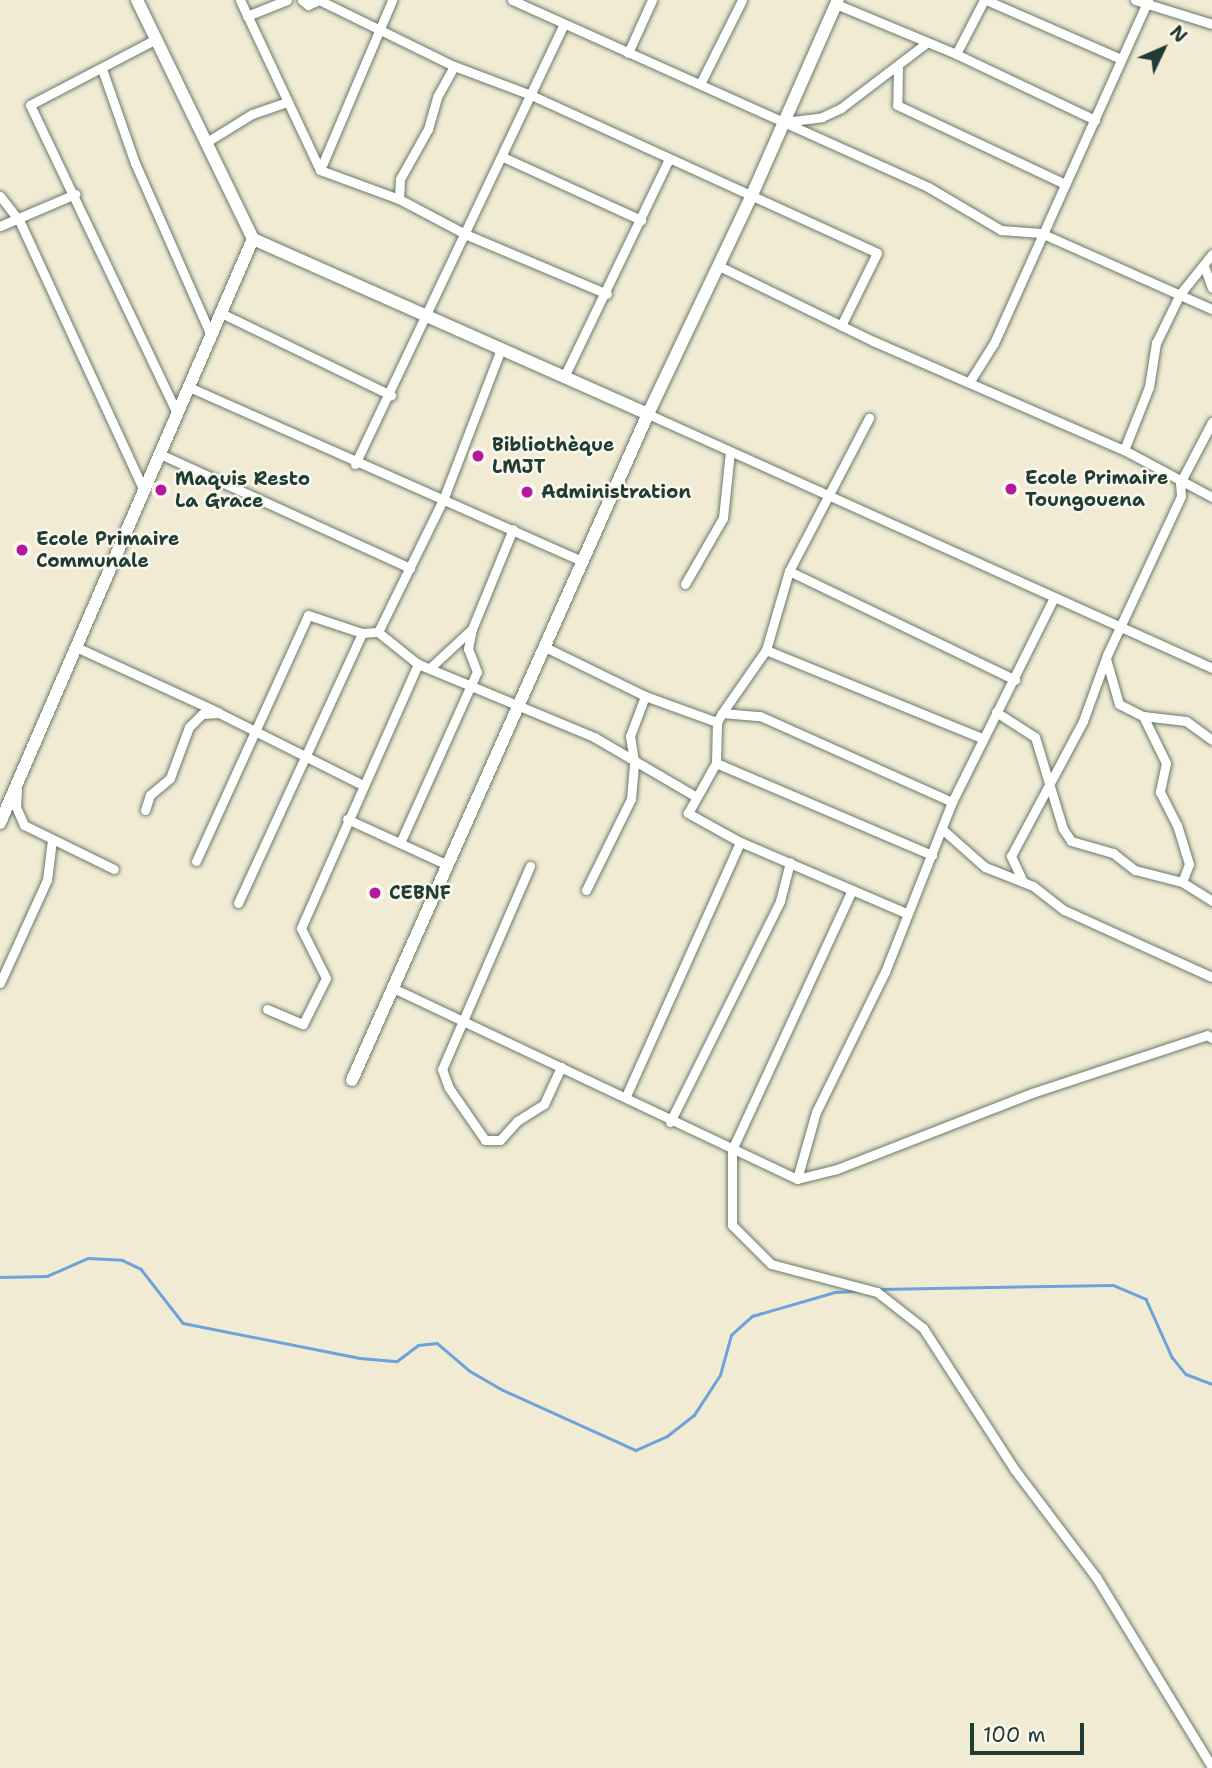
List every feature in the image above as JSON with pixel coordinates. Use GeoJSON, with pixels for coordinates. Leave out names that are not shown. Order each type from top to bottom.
{"type":"FeatureCollection","features":[{"type":"Feature","properties":{"kind":"street"},"geometry":{"type":"LineString","coordinates":[[240,0],[320,170],[399,198],[465,234],[607,294]]}},
{"type":"Feature","properties":{"kind":"street"},"geometry":{"type":"LineString","coordinates":[[247,16],[287,0]]}},
{"type":"Feature","properties":{"kind":"street"},"geometry":{"type":"LineString","coordinates":[[302,0],[308,5],[319,0],[454,66],[531,95],[877,253],[841,326]]}},
{"type":"Feature","properties":{"kind":"street"},"geometry":{"type":"LineString","coordinates":[[320,170],[392,0]]}},
{"type":"Feature","properties":{"kind":"street"},"geometry":{"type":"LineString","coordinates":[[512,0],[928,187],[1002,230],[1041,233],[1212,309]]}},
{"type":"Feature","properties":{"kind":"street"},"geometry":{"type":"LineString","coordinates":[[628,53],[652,0]]}},
{"type":"Feature","properties":{"kind":"street"},"geometry":{"type":"LineString","coordinates":[[700,84],[742,0]]}},
{"type":"Feature","properties":{"kind":"street"},"geometry":{"type":"LineString","coordinates":[[956,54],[985,0],[1121,59]]}},
{"type":"Feature","properties":{"kind":"street"},"geometry":{"type":"LineString","coordinates":[[1135,0],[1212,24]]}},
{"type":"Feature","properties":{"kind":"street"},"geometry":{"type":"LineString","coordinates":[[142,2],[156,39],[253,239],[1212,668]]}},
{"type":"Feature","properties":{"kind":"street"},"geometry":{"type":"LineString","coordinates":[[352,1080],[648,414],[751,197],[837,2],[925,44],[956,54],[1095,120]]}},
{"type":"Feature","properties":{"kind":"street"},"geometry":{"type":"LineString","coordinates":[[970,381],[994,343],[1041,233],[1147,2]]}},
{"type":"Feature","properties":{"kind":"street"},"geometry":{"type":"LineString","coordinates":[[355,464],[391,395],[564,24]]}},
{"type":"Feature","properties":{"kind":"street"},"geometry":{"type":"LineString","coordinates":[[156,39],[30,105],[75,194],[177,413]]}},
{"type":"Feature","properties":{"kind":"street"},"geometry":{"type":"LineString","coordinates":[[782,122],[822,117],[841,108],[925,44]]}},
{"type":"Feature","properties":{"kind":"street"},"geometry":{"type":"LineString","coordinates":[[399,198],[400,179],[428,129],[436,97],[454,66]]}},
{"type":"Feature","properties":{"kind":"street"},"geometry":{"type":"LineString","coordinates":[[898,66],[897,105],[1065,184]]}},
{"type":"Feature","properties":{"kind":"street"},"geometry":{"type":"LineString","coordinates":[[102,69],[135,163],[211,335]]}},
{"type":"Feature","properties":{"kind":"street"},"geometry":{"type":"LineString","coordinates":[[205,143],[253,114],[287,102]]}},
{"type":"Feature","properties":{"kind":"street"},"geometry":{"type":"LineString","coordinates":[[503,157],[641,220]]}},
{"type":"Feature","properties":{"kind":"street"},"geometry":{"type":"LineString","coordinates":[[565,377],[607,294],[669,159]]}},
{"type":"Feature","properties":{"kind":"street"},"geometry":{"type":"LineString","coordinates":[[0,226],[75,194]]}},
{"type":"Feature","properties":{"kind":"street"},"geometry":{"type":"LineString","coordinates":[[0,196],[19,220],[144,490]]}},
{"type":"Feature","properties":{"kind":"street"},"geometry":{"type":"LineString","coordinates":[[0,823],[253,239]]}},
{"type":"Feature","properties":{"kind":"street"},"geometry":{"type":"LineString","coordinates":[[1124,450],[1149,387],[1156,343],[1180,295],[1212,254]]}},
{"type":"Feature","properties":{"kind":"street"},"geometry":{"type":"LineString","coordinates":[[718,265],[841,326],[1124,450],[1212,497]]}},
{"type":"Feature","properties":{"kind":"street"},"geometry":{"type":"LineString","coordinates":[[1204,266],[1212,288]]}},
{"type":"Feature","properties":{"kind":"street"},"geometry":{"type":"LineString","coordinates":[[221,313],[391,395]]}},
{"type":"Feature","properties":{"kind":"street"},"geometry":{"type":"LineString","coordinates":[[378,632],[443,500],[501,349]]}},
{"type":"Feature","properties":{"kind":"street"},"geometry":{"type":"LineString","coordinates":[[189,387],[355,464],[513,529],[582,561]]}},
{"type":"Feature","properties":{"kind":"street"},"geometry":{"type":"LineString","coordinates":[[869,418],[789,571],[766,650],[717,722],[716,763],[695,796],[688,813],[740,842],[906,913]]}},
{"type":"Feature","properties":{"kind":"street"},"geometry":{"type":"LineString","coordinates":[[1023,882],[1011,856],[1083,721],[1119,626],[1181,496],[1180,482],[1212,422]]}},
{"type":"Feature","properties":{"kind":"street"},"geometry":{"type":"LineString","coordinates":[[685,584],[723,519],[730,451]]}},
{"type":"Feature","properties":{"kind":"street"},"geometry":{"type":"LineString","coordinates":[[160,454],[410,568]]}},
{"type":"Feature","properties":{"kind":"street"},"geometry":{"type":"LineString","coordinates":[[400,843],[477,673],[468,649],[472,629],[513,529]]}},
{"type":"Feature","properties":{"kind":"street"},"geometry":{"type":"LineString","coordinates":[[789,571],[1015,680]]}},
{"type":"Feature","properties":{"kind":"street"},"geometry":{"type":"LineString","coordinates":[[797,1179],[816,1112],[865,1017],[952,802],[1054,597]]}},
{"type":"Feature","properties":{"kind":"street"},"geometry":{"type":"LineString","coordinates":[[196,861],[253,730],[308,615],[362,633],[378,632],[418,664],[432,666],[521,704],[634,761],[695,796]]}},
{"type":"Feature","properties":{"kind":"street"},"geometry":{"type":"LineString","coordinates":[[432,666],[472,629]]}},
{"type":"Feature","properties":{"kind":"street"},"geometry":{"type":"LineString","coordinates":[[237,903],[362,633]]}},
{"type":"Feature","properties":{"kind":"street"},"geometry":{"type":"LineString","coordinates":[[76,647],[219,713],[363,785]]}},
{"type":"Feature","properties":{"kind":"street"},"geometry":{"type":"LineString","coordinates":[[545,647],[645,696],[717,722]]}},
{"type":"Feature","properties":{"kind":"street"},"geometry":{"type":"LineString","coordinates":[[766,650],[982,738]]}},
{"type":"Feature","properties":{"kind":"street"},"geometry":{"type":"LineString","coordinates":[[1106,659],[1119,704],[1143,716],[1186,721],[1212,740]]}},
{"type":"Feature","properties":{"kind":"street"},"geometry":{"type":"LineString","coordinates":[[267,1009],[303,1024],[327,978],[301,928],[347,819],[418,664]]}},
{"type":"Feature","properties":{"kind":"street"},"geometry":{"type":"LineString","coordinates":[[586,890],[631,799],[634,761],[630,736],[645,696]]}},
{"type":"Feature","properties":{"kind":"street"},"geometry":{"type":"LineString","coordinates":[[996,712],[1035,737],[1063,829],[1072,841],[1113,853],[1135,870],[1182,882],[1212,901]]}},
{"type":"Feature","properties":{"kind":"street"},"geometry":{"type":"LineString","coordinates":[[145,810],[150,795],[170,778],[189,727],[202,714],[219,713]]}},
{"type":"Feature","properties":{"kind":"street"},"geometry":{"type":"LineString","coordinates":[[722,713],[760,716],[952,802]]}},
{"type":"Feature","properties":{"kind":"street"},"geometry":{"type":"LineString","coordinates":[[1143,716],[1166,763],[1160,792],[1177,825],[1189,864],[1182,882]]}},
{"type":"Feature","properties":{"kind":"street"},"geometry":{"type":"LineString","coordinates":[[716,763],[932,855]]}},
{"type":"Feature","properties":{"kind":"street"},"geometry":{"type":"LineString","coordinates":[[0,794],[16,786]]}},
{"type":"Feature","properties":{"kind":"street"},"geometry":{"type":"LineString","coordinates":[[16,786],[16,807],[24,825],[114,869]]}},
{"type":"Feature","properties":{"kind":"street"},"geometry":{"type":"LineString","coordinates":[[347,819],[448,865]]}},
{"type":"Feature","properties":{"kind":"street"},"geometry":{"type":"LineString","coordinates":[[942,829],[985,867],[1023,882],[1064,909],[1212,977]]}},
{"type":"Feature","properties":{"kind":"street"},"geometry":{"type":"LineString","coordinates":[[0,983],[47,880],[52,840]]}},
{"type":"Feature","properties":{"kind":"street"},"geometry":{"type":"LineString","coordinates":[[626,1096],[740,842]]}},
{"type":"Feature","properties":{"kind":"street"},"geometry":{"type":"LineString","coordinates":[[670,1122],[779,901],[790,862]]}},
{"type":"Feature","properties":{"kind":"street"},"geometry":{"type":"LineString","coordinates":[[530,866],[442,1069],[449,1088],[485,1140],[500,1140],[517,1121],[544,1104],[561,1067]]}},
{"type":"Feature","properties":{"kind":"street"},"geometry":{"type":"LineString","coordinates":[[852,890],[732,1150],[732,1225],[771,1265],[877,1292],[923,1328],[1015,1470],[1096,1577],[1212,1767]]}},
{"type":"Feature","properties":{"kind":"street"},"geometry":{"type":"LineString","coordinates":[[393,988],[626,1096],[670,1122],[797,1179],[837,1169],[1032,1093],[1211,1035]]}},
{"type":"Feature","properties":{"kind":"waterway"},"geometry":{"type":"LineString","coordinates":[[0,1277],[47,1276],[88,1258],[122,1260],[141,1269],[183,1323],[360,1358],[397,1361],[418,1345],[437,1343],[470,1371],[503,1390],[636,1450],[667,1436],[694,1415],[720,1375],[731,1335],[752,1316],[835,1292],[857,1291]]}},
{"type":"Feature","properties":{"kind":"waterway"},"geometry":{"type":"LineString","coordinates":[[878,1289],[1113,1285],[1146,1299],[1172,1357],[1186,1374],[1212,1384]]}},
{"type":"Feature","properties":{"kind":"place","name":"Bibliothèque LMJT"},"geometry":{"type":"Point","coordinates":[478,456]}},
{"type":"Feature","properties":{"kind":"place","name":"Ecole Primaire Toungouena"},"geometry":{"type":"Point","coordinates":[1011,489]}},
{"type":"Feature","properties":{"kind":"place","name":"Maquis Resto La Grace"},"geometry":{"type":"Point","coordinates":[161,490]}},
{"type":"Feature","properties":{"kind":"place","name":"Administration"},"geometry":{"type":"Point","coordinates":[527,492]}},
{"type":"Feature","properties":{"kind":"place","name":"Ecole Primaire Communale"},"geometry":{"type":"Point","coordinates":[22,550]}},
{"type":"Feature","properties":{"kind":"place","name":"CEBNF"},"geometry":{"type":"Point","coordinates":[375,893]}}]}
